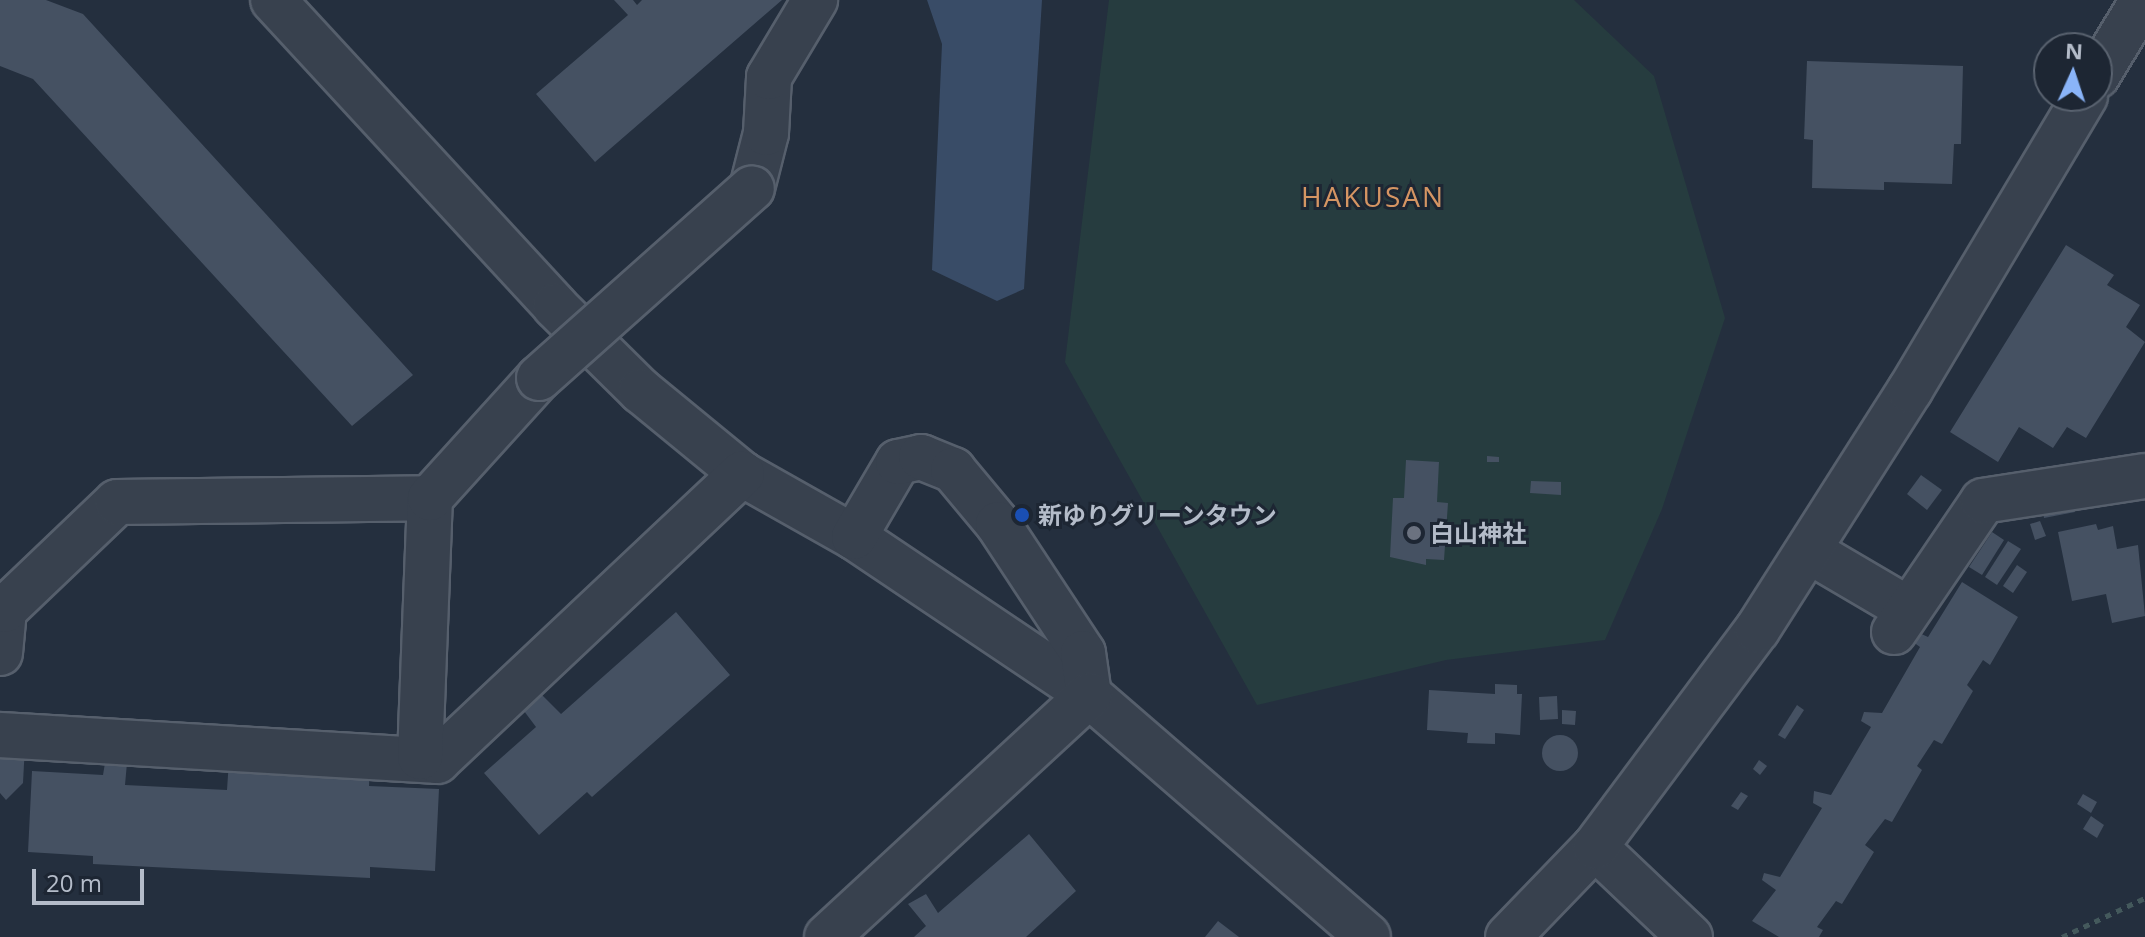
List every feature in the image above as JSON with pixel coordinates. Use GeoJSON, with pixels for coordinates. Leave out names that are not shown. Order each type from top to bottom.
{"type":"FeatureCollection","features":[{"type":"Feature","properties":{"kind":"street"},"geometry":{"type":"LineString","coordinates":[[273,0],[555,306],[641,391],[742,474],[854,537],[1089,695],[1368,937]]}},
{"type":"Feature","properties":{"kind":"street"},"geometry":{"type":"LineString","coordinates":[[420,757],[430,498],[539,378],[752,188],[766,133],[769,77],[815,0]]}},
{"type":"Feature","properties":{"kind":"street"},"geometry":{"type":"LineString","coordinates":[[2113,50],[2143,0]]}},
{"type":"Feature","properties":{"kind":"street"},"geometry":{"type":"LineString","coordinates":[[1508,937],[1595,847],[1757,630],[1809,551],[2075,112]]}},
{"type":"Feature","properties":{"kind":"street"},"geometry":{"type":"LineString","coordinates":[[854,537],[898,462],[921,457],[953,470],[998,524],[1083,653],[1089,695]]}},
{"type":"Feature","properties":{"kind":"street"},"geometry":{"type":"LineString","coordinates":[[0,735],[420,757],[437,761],[742,474]]}},
{"type":"Feature","properties":{"kind":"street"},"geometry":{"type":"LineString","coordinates":[[1809,551],[1900,620],[1983,501],[2145,477]]}},
{"type":"Feature","properties":{"kind":"street"},"geometry":{"type":"LineString","coordinates":[[0,653],[4,610],[117,502],[430,498]]}},
{"type":"Feature","properties":{"kind":"street"},"geometry":{"type":"LineString","coordinates":[[827,937],[1089,695]]}},
{"type":"Feature","properties":{"kind":"street"},"geometry":{"type":"LineString","coordinates":[[1595,847],[1690,937]]}},
{"type":"Feature","properties":{"kind":"path"},"geometry":{"type":"LineString","coordinates":[[2062,937],[2145,898]]}},
{"type":"Feature","properties":{"kind":"green space"},"geometry":{"type":"Polygon","coordinates":[[[1109,0],[1574,0],[1654,76],[1725,318],[1662,509],[1605,640],[1446,660],[1257,705],[1065,362],[1109,0]]]}},
{"type":"Feature","properties":{"kind":"water"},"geometry":{"type":"Polygon","coordinates":[[[927,0],[1042,0],[1024,289],[997,301],[932,270],[942,44],[927,0]]]}},
{"type":"Feature","properties":{"kind":"building"},"geometry":{"type":"Polygon","coordinates":[[[0,0],[46,0],[83,14],[413,375],[352,426],[33,79],[0,66],[0,0]]]}},
{"type":"Feature","properties":{"kind":"building"},"geometry":{"type":"Polygon","coordinates":[[[614,0],[633,0],[637,5],[642,0],[782,0],[595,162],[536,94],[628,15],[614,0]]]}},
{"type":"Feature","properties":{"kind":"building"},"geometry":{"type":"Polygon","coordinates":[[[1807,61],[1963,66],[1961,144],[1954,144],[1952,184],[1884,182],[1884,190],[1812,188],[1813,140],[1804,139],[1807,61]]]}},
{"type":"Feature","properties":{"kind":"building"},"geometry":{"type":"Polygon","coordinates":[[[2066,245],[2114,275],[2107,285],[2140,305],[2126,327],[2145,342],[2086,438],[2067,427],[2053,448],[2019,427],[1998,462],[1950,432],[2066,245]]]}},
{"type":"Feature","properties":{"kind":"building"},"geometry":{"type":"Polygon","coordinates":[[[1487,456],[1499,457],[1499,462],[1487,462],[1487,456]]]}},
{"type":"Feature","properties":{"kind":"building"},"geometry":{"type":"Polygon","coordinates":[[[1406,460],[1439,462],[1437,502],[1448,503],[1444,560],[1426,559],[1426,565],[1390,557],[1393,498],[1404,498],[1406,460]]]}},
{"type":"Feature","properties":{"kind":"building"},"geometry":{"type":"Polygon","coordinates":[[[1921,475],[1942,490],[1927,510],[1907,494],[1921,475]]]}},
{"type":"Feature","properties":{"kind":"building"},"geometry":{"type":"Polygon","coordinates":[[[1531,481],[1561,482],[1561,495],[1530,493],[1531,481]]]}},
{"type":"Feature","properties":{"kind":"building"},"geometry":{"type":"Polygon","coordinates":[[[2072,499],[2075,512],[2044,518],[2042,506],[2072,499]]]}},
{"type":"Feature","properties":{"kind":"building"},"geometry":{"type":"Polygon","coordinates":[[[2040,521],[2046,536],[2035,540],[2030,524],[2040,521]]]}},
{"type":"Feature","properties":{"kind":"building"},"geometry":{"type":"Polygon","coordinates":[[[2096,524],[2098,530],[2113,526],[2117,549],[2138,545],[2145,616],[2112,623],[2106,594],[2072,601],[2058,532],[2096,524]]]}},
{"type":"Feature","properties":{"kind":"building"},"geometry":{"type":"Polygon","coordinates":[[[1992,532],[2004,540],[1982,575],[1969,567],[1992,532]]]}},
{"type":"Feature","properties":{"kind":"building"},"geometry":{"type":"Polygon","coordinates":[[[2008,541],[2021,549],[1997,585],[1985,577],[2008,541]]]}},
{"type":"Feature","properties":{"kind":"building"},"geometry":{"type":"Polygon","coordinates":[[[2017,565],[2027,572],[2013,593],[2003,586],[2017,565]]]}},
{"type":"Feature","properties":{"kind":"building"},"geometry":{"type":"Polygon","coordinates":[[[1962,582],[2018,617],[1990,665],[1983,660],[1967,685],[1973,691],[1942,744],[1934,740],[1917,766],[1922,770],[1892,822],[1885,819],[1865,845],[1874,852],[1842,904],[1836,901],[1817,927],[1823,930],[1819,937],[1779,937],[1752,921],[1776,890],[1762,880],[1764,873],[1780,877],[1822,808],[1813,803],[1814,791],[1831,795],[1871,727],[1861,721],[1864,712],[1882,713],[1920,647],[1909,639],[1915,631],[1928,637],[1962,582]]]}},
{"type":"Feature","properties":{"kind":"building"},"geometry":{"type":"Polygon","coordinates":[[[676,612],[730,675],[592,797],[587,792],[539,835],[484,773],[536,727],[521,707],[539,692],[561,714],[676,612]]]}},
{"type":"Feature","properties":{"kind":"building"},"geometry":{"type":"Polygon","coordinates":[[[1495,684],[1517,685],[1517,694],[1522,694],[1520,735],[1495,733],[1495,744],[1467,743],[1468,733],[1427,730],[1429,690],[1495,694],[1495,684]]]}},
{"type":"Feature","properties":{"kind":"building"},"geometry":{"type":"Polygon","coordinates":[[[1557,696],[1558,719],[1540,720],[1539,697],[1557,696]]]}},
{"type":"Feature","properties":{"kind":"building"},"geometry":{"type":"Polygon","coordinates":[[[1797,705],[1804,710],[1785,739],[1778,735],[1797,705]]]}},
{"type":"Feature","properties":{"kind":"building"},"geometry":{"type":"Polygon","coordinates":[[[1562,710],[1576,711],[1575,725],[1562,724],[1562,710]]]}},
{"type":"Feature","properties":{"kind":"building"},"geometry":{"type":"Polygon","coordinates":[[[1560,735],[1573,740],[1578,753],[1573,766],[1560,771],[1547,766],[1542,753],[1547,740],[1560,735]]]}},
{"type":"Feature","properties":{"kind":"building"},"geometry":{"type":"Polygon","coordinates":[[[25,745],[23,783],[6,800],[0,793],[0,758],[25,745]]]}},
{"type":"Feature","properties":{"kind":"building"},"geometry":{"type":"Polygon","coordinates":[[[107,751],[128,752],[125,785],[227,790],[229,760],[370,762],[369,786],[439,789],[435,871],[370,867],[370,878],[93,864],[93,856],[28,852],[32,771],[103,775],[107,751]]]}},
{"type":"Feature","properties":{"kind":"building"},"geometry":{"type":"Polygon","coordinates":[[[1759,760],[1767,766],[1760,775],[1753,769],[1759,760]]]}},
{"type":"Feature","properties":{"kind":"building"},"geometry":{"type":"Polygon","coordinates":[[[1741,792],[1748,796],[1738,810],[1731,806],[1741,792]]]}},
{"type":"Feature","properties":{"kind":"building"},"geometry":{"type":"Polygon","coordinates":[[[2083,794],[2097,802],[2091,813],[2077,804],[2083,794]]]}},
{"type":"Feature","properties":{"kind":"building"},"geometry":{"type":"Polygon","coordinates":[[[2091,816],[2104,825],[2097,838],[2083,829],[2091,816]]]}},
{"type":"Feature","properties":{"kind":"building"},"geometry":{"type":"Polygon","coordinates":[[[1029,834],[1076,891],[1026,937],[914,937],[926,926],[908,904],[926,894],[938,913],[1029,834]]]}},
{"type":"Feature","properties":{"kind":"building"},"geometry":{"type":"Polygon","coordinates":[[[1218,921],[1239,937],[1205,937],[1218,921]]]}},
{"type":"Feature","properties":{"kind":"place","name":"新ゆりグリーンタウン"},"geometry":{"type":"Point","coordinates":[1022,515]}},
{"type":"Feature","properties":{"kind":"place","name":"白山神社"},"geometry":{"type":"Point","coordinates":[1414,533]}},
{"type":"Feature","properties":{"kind":"district","name":"HAKUSAN"},"geometry":{"type":"Point","coordinates":[1373,196]}}]}
